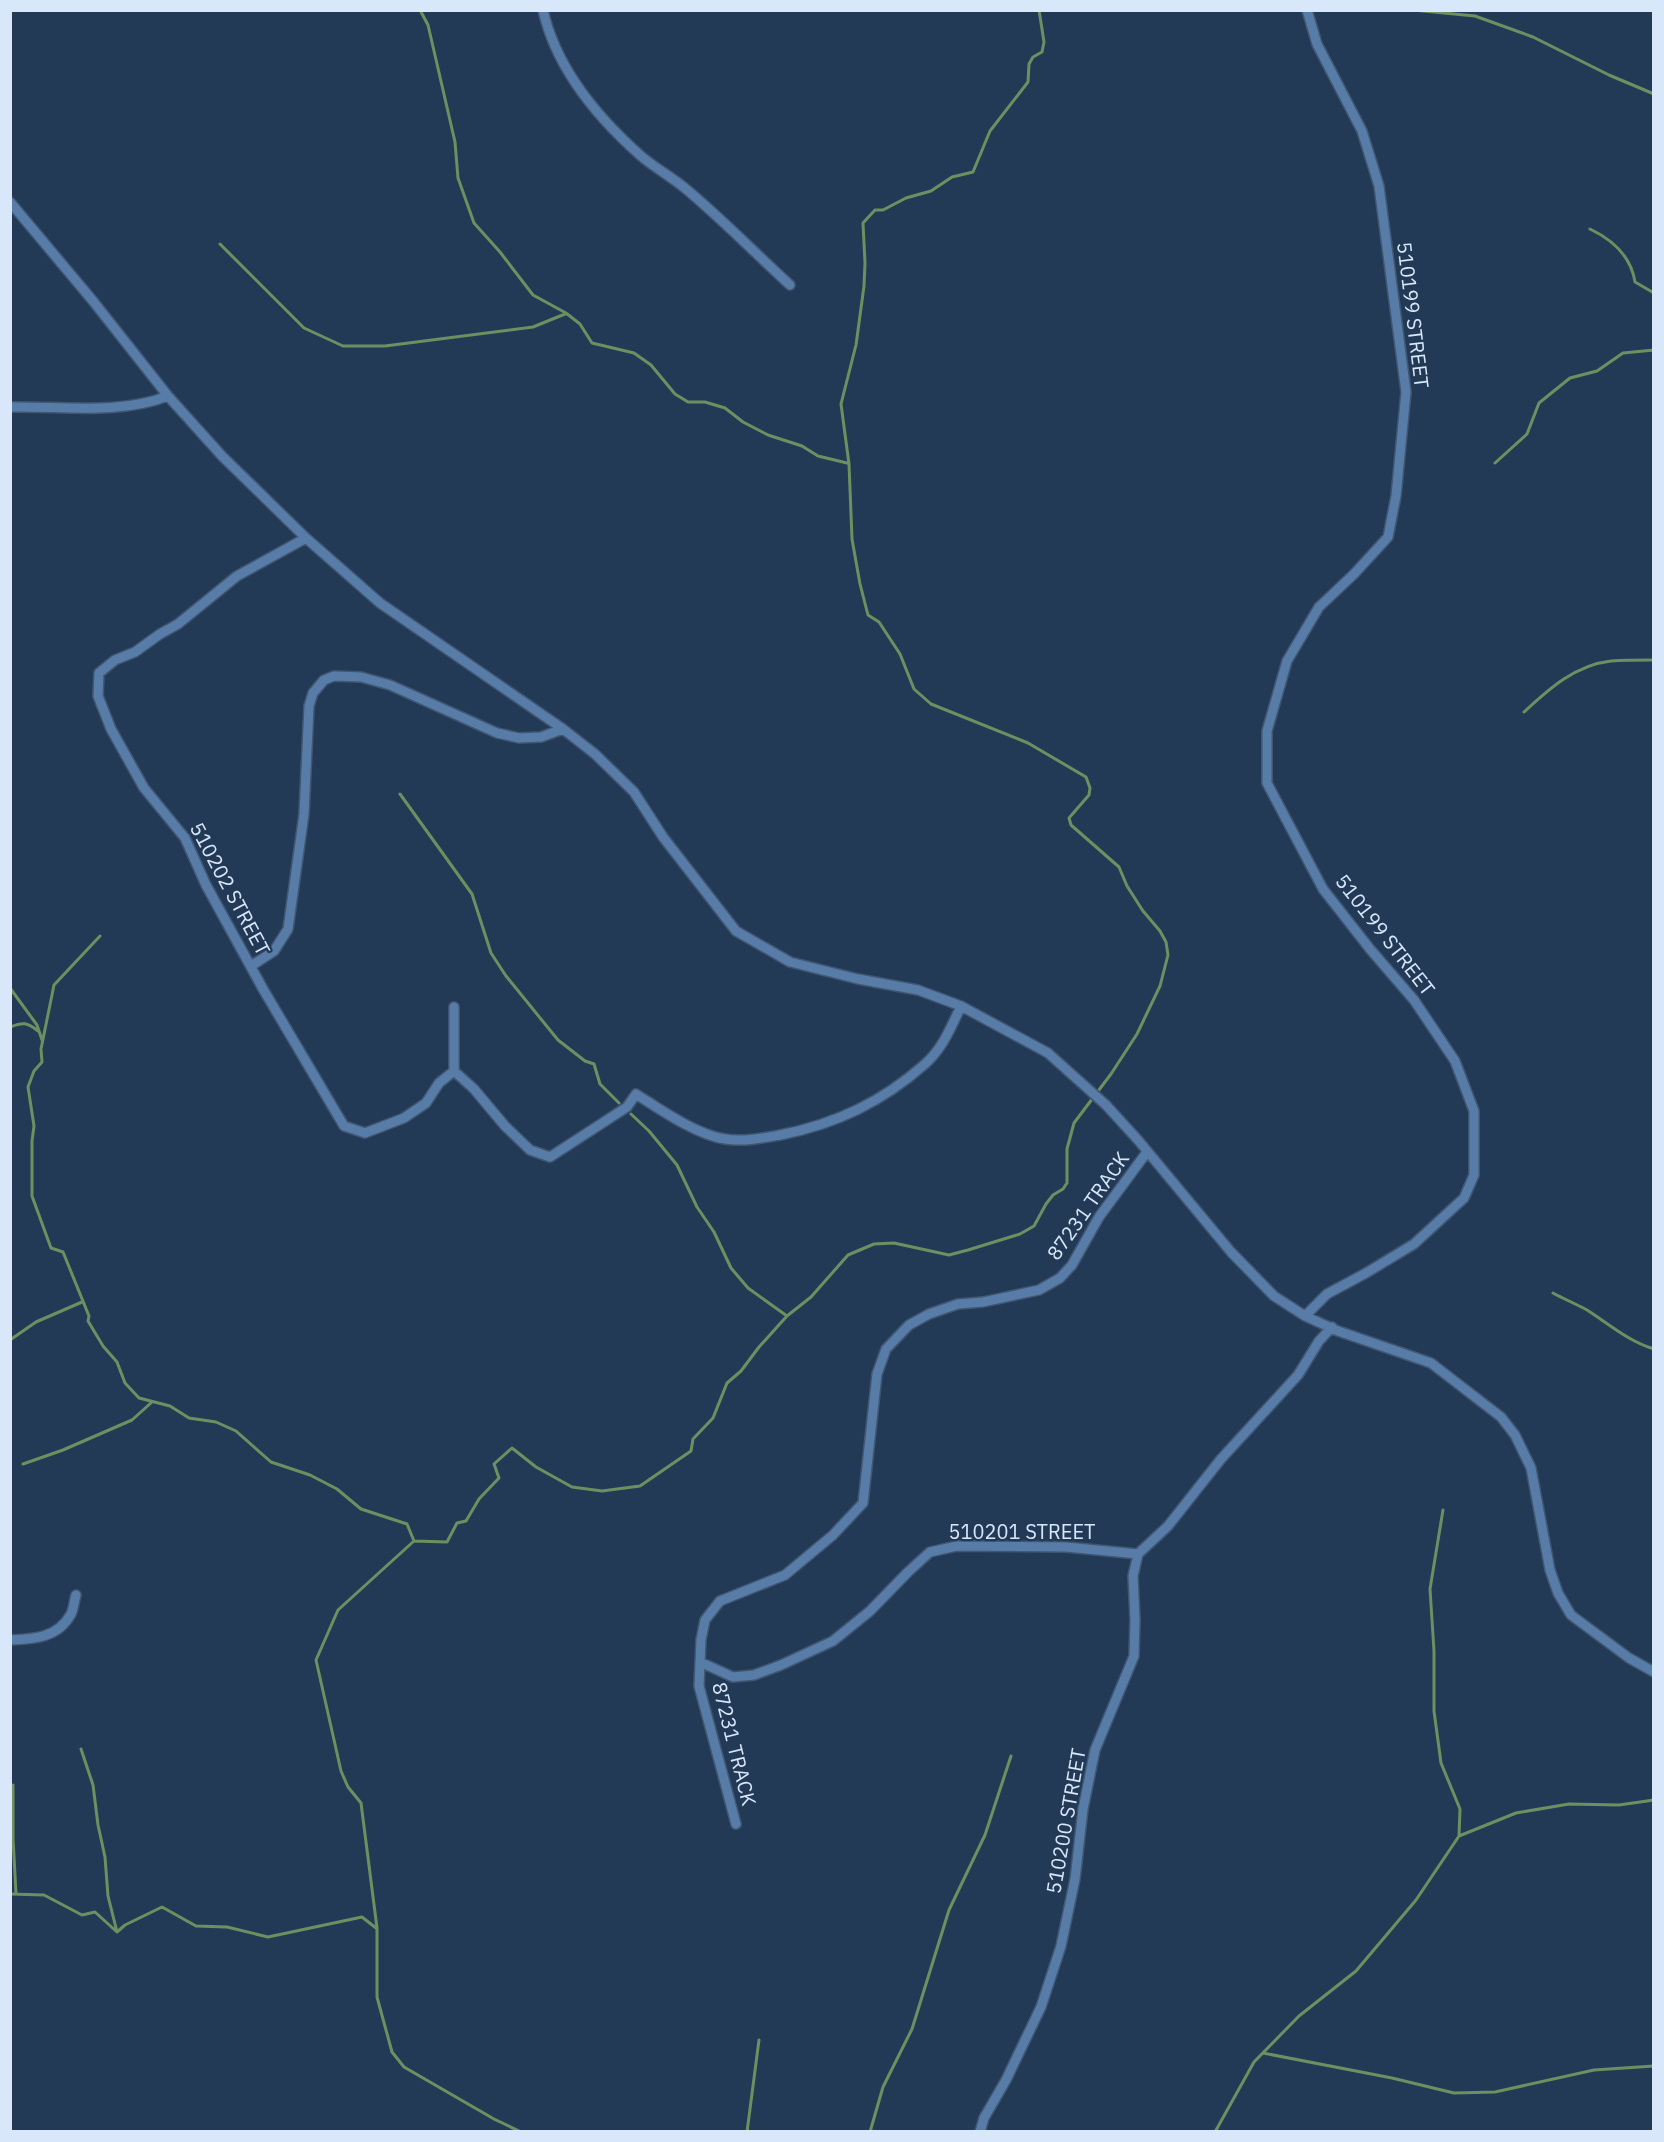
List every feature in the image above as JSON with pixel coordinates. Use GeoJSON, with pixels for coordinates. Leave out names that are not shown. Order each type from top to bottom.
{"type":"FeatureCollection","features":[{"type":"Feature","properties":{"kind":"street"},"geometry":{"type":"LineString","coordinates":[[543,10],[559,56],[573,79],[603,117],[642,157],[685,188],[790,285]]}},
{"type":"Feature","properties":{"kind":"street","name":"510199 STREET"},"geometry":{"type":"LineString","coordinates":[[1305,1316],[1327,1294],[1414,1244],[1464,1198],[1474,1175],[1474,1111],[1455,1061],[1414,1000],[1323,889],[1267,783],[1267,731],[1287,661],[1319,607],[1388,537],[1396,496],[1406,392],[1379,186],[1362,131],[1317,44],[1307,10]]}},
{"type":"Feature","properties":{"kind":"street"},"geometry":{"type":"LineString","coordinates":[[10,202],[93,301],[168,396],[222,456],[306,538],[380,603],[563,729],[595,754],[634,792],[663,837],[736,931],[790,962],[858,979],[918,990],[961,1006],[1048,1053],[1106,1105],[1231,1252],[1274,1296],[1305,1316],[1431,1363],[1501,1417],[1515,1435],[1531,1468],[1550,1570],[1558,1593],[1571,1616],[1629,1658],[1653,1672]]}},
{"type":"Feature","properties":{"kind":"street"},"geometry":{"type":"LineString","coordinates":[[10,407],[126,406],[152,402],[168,396]]}},
{"type":"Feature","properties":{"kind":"street","name":"510202 STREET"},"geometry":{"type":"LineString","coordinates":[[306,538],[237,576],[178,624],[135,652],[115,660],[99,673],[98,696],[111,729],[144,788],[186,838],[206,885],[344,1126],[365,1133],[404,1118],[426,1103],[439,1083],[454,1071]]}},
{"type":"Feature","properties":{"kind":"street"},"geometry":{"type":"LineString","coordinates":[[251,966],[274,951],[288,929],[304,814],[309,706],[313,693],[324,680],[334,676],[362,677],[390,685],[497,733],[519,738],[541,736],[563,729]]}},
{"type":"Feature","properties":{"kind":"street"},"geometry":{"type":"LineString","coordinates":[[454,1007],[454,1071],[474,1089],[505,1126],[530,1150],[550,1157],[627,1107],[636,1094],[695,1129],[725,1139],[766,1138],[814,1128],[855,1112],[926,1063],[949,1035],[961,1006]]}},
{"type":"Feature","properties":{"kind":"street","name":"87231 TRACK"},"geometry":{"type":"LineString","coordinates":[[736,1824],[699,1686],[705,1620],[720,1601],[785,1575],[833,1535],[863,1503],[877,1374],[886,1350],[909,1325],[929,1314],[958,1304],[983,1302],[1040,1290],[1060,1278],[1072,1265],[1099,1217],[1147,1152]]}},
{"type":"Feature","properties":{"kind":"street"},"geometry":{"type":"LineString","coordinates":[[1138,1554],[1168,1526],[1221,1459],[1298,1375],[1319,1341],[1332,1327]]}},
{"type":"Feature","properties":{"kind":"street","name":"510201 STREET"},"geometry":{"type":"LineString","coordinates":[[700,1662],[733,1677],[754,1675],[833,1641],[870,1611],[930,1552],[957,1546],[1066,1546],[1138,1554]]}},
{"type":"Feature","properties":{"kind":"street","name":"510200 STREET"},"geometry":{"type":"LineString","coordinates":[[980,2132],[984,2118],[1006,2080],[1041,2007],[1061,1946],[1075,1879],[1083,1809],[1095,1750],[1134,1656],[1133,1576],[1138,1554]]}},
{"type":"Feature","properties":{"kind":"street"},"geometry":{"type":"LineString","coordinates":[[10,1640],[52,1634],[66,1621],[72,1611],[76,1595]]}},
{"type":"Feature","properties":{"kind":"waterway"},"geometry":{"type":"LineString","coordinates":[[420,10],[428,25],[455,142],[458,178],[474,223],[533,295],[566,313],[580,324],[592,343],[634,353],[651,365],[675,394],[688,402],[705,402],[725,408],[743,422],[768,435],[802,446],[818,456],[847,463]]}},
{"type":"Feature","properties":{"kind":"waterway"},"geometry":{"type":"LineString","coordinates":[[521,2132],[404,2067],[392,2052],[377,1997],[377,1928],[361,1803],[348,1787],[341,1771],[316,1660],[338,1610],[414,1541],[447,1542],[457,1523],[466,1521],[479,1499],[499,1478],[494,1464],[512,1448],[536,1467],[572,1487],[602,1491],[640,1486],[691,1451],[693,1439],[713,1418],[727,1383],[741,1371],[787,1316],[811,1297],[848,1255],[874,1244],[894,1243],[949,1255],[1020,1234],[1034,1226],[1046,1204],[1067,1183],[1067,1149],[1074,1123],[1111,1074],[1137,1034],[1160,986],[1168,955],[1166,942],[1160,931],[1143,911],[1127,886],[1119,867],[1071,825],[1069,818],[1089,795],[1090,788],[1086,777],[1028,743],[931,704],[914,689],[900,654],[879,622],[868,615],[852,539],[849,464],[841,404],[856,345],[864,286],[863,223],[875,210],[883,210],[906,198],[931,191],[952,177],[973,172],[990,131],[1028,82],[1029,64],[1033,57],[1042,52],[1044,42],[1039,10]]}},
{"type":"Feature","properties":{"kind":"waterway"},"geometry":{"type":"LineString","coordinates":[[1413,10],[1475,16],[1533,37],[1609,75],[1654,94]]}},
{"type":"Feature","properties":{"kind":"waterway"},"geometry":{"type":"LineString","coordinates":[[1590,229],[1606,238],[1620,250],[1630,264],[1635,282],[1654,293]]}},
{"type":"Feature","properties":{"kind":"waterway"},"geometry":{"type":"LineString","coordinates":[[220,244],[304,328],[343,346],[385,346],[533,327],[565,314]]}},
{"type":"Feature","properties":{"kind":"waterway"},"geometry":{"type":"LineString","coordinates":[[1495,463],[1527,434],[1539,403],[1570,378],[1597,371],[1623,353],[1654,350]]}},
{"type":"Feature","properties":{"kind":"waterway"},"geometry":{"type":"LineString","coordinates":[[1524,712],[1563,679],[1586,667],[1611,661],[1654,660]]}},
{"type":"Feature","properties":{"kind":"waterway"},"geometry":{"type":"LineString","coordinates":[[400,794],[472,894],[491,953],[506,976],[558,1040],[585,1061],[594,1064],[600,1084],[619,1103]]}},
{"type":"Feature","properties":{"kind":"waterway"},"geometry":{"type":"LineString","coordinates":[[100,936],[54,985],[41,1049],[42,1062],[34,1071],[28,1087],[34,1126],[32,1196],[51,1248],[63,1252],[89,1316],[88,1321],[103,1346],[117,1362],[125,1383],[139,1398],[170,1406],[189,1418],[216,1422],[236,1431],[271,1462],[310,1475],[337,1489],[361,1509],[407,1524],[414,1541]]}},
{"type":"Feature","properties":{"kind":"waterway"},"geometry":{"type":"LineString","coordinates":[[10,988],[37,1025],[42,1040]]}},
{"type":"Feature","properties":{"kind":"waterway"},"geometry":{"type":"LineString","coordinates":[[10,1027],[25,1024],[38,1031]]}},
{"type":"Feature","properties":{"kind":"waterway"},"geometry":{"type":"LineString","coordinates":[[631,1114],[649,1131],[677,1165],[731,1268],[748,1288],[787,1316]]}},
{"type":"Feature","properties":{"kind":"waterway"},"geometry":{"type":"LineString","coordinates":[[1553,1293],[1587,1310],[1627,1337],[1654,1349]]}},
{"type":"Feature","properties":{"kind":"waterway"},"geometry":{"type":"LineString","coordinates":[[10,1340],[36,1322],[82,1302]]}},
{"type":"Feature","properties":{"kind":"waterway"},"geometry":{"type":"LineString","coordinates":[[23,1464],[63,1450],[132,1420],[152,1402]]}},
{"type":"Feature","properties":{"kind":"waterway"},"geometry":{"type":"LineString","coordinates":[[1215,2132],[1254,2062],[1299,2016],[1356,1971],[1416,1900],[1459,1836],[1460,1809],[1441,1763],[1434,1711],[1434,1651],[1430,1589],[1443,1510]]}},
{"type":"Feature","properties":{"kind":"waterway"},"geometry":{"type":"LineString","coordinates":[[81,1749],[93,1785],[105,1857],[108,1896],[117,1932]]}},
{"type":"Feature","properties":{"kind":"waterway"},"geometry":{"type":"LineString","coordinates":[[870,2132],[883,2087],[912,2029],[949,1910],[985,1835],[1011,1756]]}},
{"type":"Feature","properties":{"kind":"waterway"},"geometry":{"type":"LineString","coordinates":[[13,1785],[16,1894]]}},
{"type":"Feature","properties":{"kind":"waterway"},"geometry":{"type":"LineString","coordinates":[[1459,1836],[1516,1813],[1569,1804],[1619,1805],[1654,1800]]}},
{"type":"Feature","properties":{"kind":"waterway"},"geometry":{"type":"LineString","coordinates":[[10,1894],[44,1895],[82,1915],[95,1912],[117,1932],[125,1925],[162,1907],[196,1926],[227,1927],[268,1937],[362,1917],[376,1928]]}},
{"type":"Feature","properties":{"kind":"waterway"},"geometry":{"type":"LineString","coordinates":[[747,2132],[759,2040]]}},
{"type":"Feature","properties":{"kind":"waterway"},"geometry":{"type":"LineString","coordinates":[[1263,2053],[1392,2078],[1454,2093],[1495,2092],[1594,2070],[1654,2066]]}}]}
